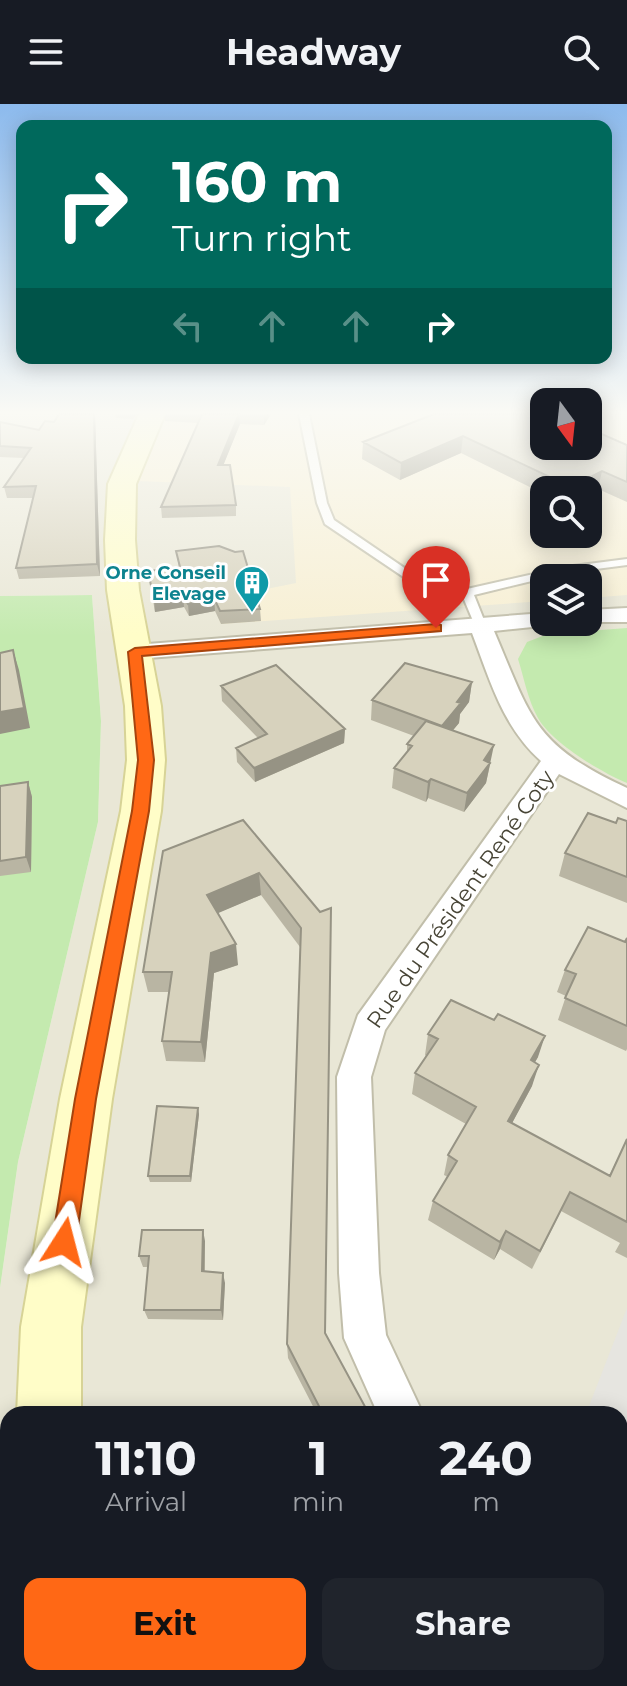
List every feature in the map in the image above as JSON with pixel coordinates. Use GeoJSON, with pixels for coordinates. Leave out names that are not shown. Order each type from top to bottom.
{"type":"FeatureCollection","features":[{"type":"Feature","properties":{"kind":"main road"},"geometry":{"type":"LineString","coordinates":[[49,1406],[55,1297],[86,1099],[141,811],[146,760],[135,652],[123,590],[120,540],[122,488]]}},
{"type":"Feature","properties":{"kind":"street"},"geometry":{"type":"LineString","coordinates":[[602,616],[627,615]]}},
{"type":"Feature","properties":{"kind":"street"},"geometry":{"type":"LineString","coordinates":[[135,652],[530,621]]}},
{"type":"Feature","properties":{"kind":"street"},"geometry":{"type":"LineString","coordinates":[[480,625],[518,719],[556,759],[593,784],[627,799]]}},
{"type":"Feature","properties":{"kind":"street","name":"Rue du Président René Coty"},"geometry":{"type":"LineString","coordinates":[[397,1406],[365,1338],[359,1273],[354,1077],[370,1025],[556,759]]}},
{"type":"Feature","properties":{"kind":"lane"},"geometry":{"type":"LineString","coordinates":[[319,488],[329,522],[421,584],[449,593],[467,593],[565,570],[627,562]]}},
{"type":"Feature","properties":{"kind":"lane"},"geometry":{"type":"LineString","coordinates":[[467,593],[480,625]]}},
{"type":"Feature","properties":{"kind":"shaded area"},"geometry":{"type":"Polygon","coordinates":[[[0,488],[530,488],[530,548],[602,548],[602,488],[627,488],[627,1406],[0,1406],[0,1288],[18,1162],[98,822],[101,721],[92,595],[0,596],[0,488]]]}},
{"type":"Feature","properties":{"kind":"shaded area"},"geometry":{"type":"Polygon","coordinates":[[[290,488],[530,488],[530,548],[602,548],[602,488],[627,488],[627,595],[602,597],[602,564],[530,564],[530,602],[221,624],[213,600],[296,583],[290,488]]]}},
{"type":"Feature","properties":{"kind":"shaded area"},"geometry":{"type":"Polygon","coordinates":[[[627,1308],[627,1406],[589,1406],[627,1308]]]}},
{"type":"Feature","properties":{"kind":"green space"},"geometry":{"type":"Polygon","coordinates":[[[92,595],[101,721],[98,822],[18,1162],[0,1288],[0,596],[92,595]]]}},
{"type":"Feature","properties":{"kind":"green space"},"geometry":{"type":"Polygon","coordinates":[[[627,628],[627,783],[578,756],[545,727],[532,704],[518,659],[527,642],[543,636],[602,636],[602,630],[627,628]]]}},
{"type":"Feature","properties":{"kind":"building"},"geometry":{"type":"Polygon","coordinates":[[[36,488],[95,488],[97,564],[16,568],[36,488]]]}},
{"type":"Feature","properties":{"kind":"building"},"geometry":{"type":"Polygon","coordinates":[[[169,488],[233,488],[236,505],[161,507],[169,488]]]}},
{"type":"Feature","properties":{"kind":"building"},"geometry":{"type":"Polygon","coordinates":[[[219,546],[235,552],[243,551],[260,609],[220,611],[214,598],[188,604],[183,595],[154,600],[148,571],[180,567],[176,551],[219,546]]]}},
{"type":"Feature","properties":{"kind":"building"},"geometry":{"type":"Polygon","coordinates":[[[13,650],[24,708],[0,712],[0,653],[13,650]]]}},
{"type":"Feature","properties":{"kind":"building"},"geometry":{"type":"Polygon","coordinates":[[[405,663],[472,682],[457,702],[461,703],[442,726],[372,700],[405,663]]]}},
{"type":"Feature","properties":{"kind":"building"},"geometry":{"type":"Polygon","coordinates":[[[276,665],[345,729],[254,768],[236,748],[267,734],[221,686],[276,665]]]}},
{"type":"Feature","properties":{"kind":"building"},"geometry":{"type":"Polygon","coordinates":[[[426,721],[494,745],[484,760],[490,763],[467,793],[394,768],[412,746],[407,744],[426,721]]]}},
{"type":"Feature","properties":{"kind":"building"},"geometry":{"type":"Polygon","coordinates":[[[28,782],[26,857],[0,861],[0,786],[28,782]]]}},
{"type":"Feature","properties":{"kind":"building"},"geometry":{"type":"Polygon","coordinates":[[[588,813],[616,823],[618,818],[627,821],[627,877],[565,853],[588,813]]]}},
{"type":"Feature","properties":{"kind":"building"},"geometry":{"type":"Polygon","coordinates":[[[243,820],[320,912],[331,908],[325,1333],[365,1406],[319,1406],[287,1344],[301,928],[259,873],[207,895],[236,944],[211,953],[201,1042],[162,1041],[172,972],[143,972],[163,851],[243,820]]]}},
{"type":"Feature","properties":{"kind":"building"},"geometry":{"type":"Polygon","coordinates":[[[588,927],[625,942],[627,938],[627,1026],[565,998],[576,974],[565,970],[588,927]]]}},
{"type":"Feature","properties":{"kind":"building"},"geometry":{"type":"Polygon","coordinates":[[[451,1000],[494,1020],[498,1014],[545,1036],[531,1060],[539,1065],[508,1121],[610,1176],[627,1139],[627,1222],[570,1192],[540,1251],[506,1231],[500,1242],[433,1201],[457,1161],[448,1155],[476,1107],[415,1073],[438,1039],[428,1034],[451,1000]]]}},
{"type":"Feature","properties":{"kind":"building"},"geometry":{"type":"Polygon","coordinates":[[[157,1106],[198,1108],[190,1176],[148,1176],[157,1106]]]}},
{"type":"Feature","properties":{"kind":"building"},"geometry":{"type":"Polygon","coordinates":[[[142,1230],[203,1230],[202,1271],[223,1273],[221,1310],[144,1310],[149,1256],[139,1256],[142,1230]]]}},
{"type":"Feature","properties":{"kind":"place","name":"Orne Conseil Elevage"},"geometry":{"type":"Point","coordinates":[252,614]}},
{"type":"Feature","properties":{"kind":"route"},"geometry":{"type":"LineString","coordinates":[[64,1242],[86,1099],[141,811],[146,760],[143,706],[135,652],[436,628]]}}]}
